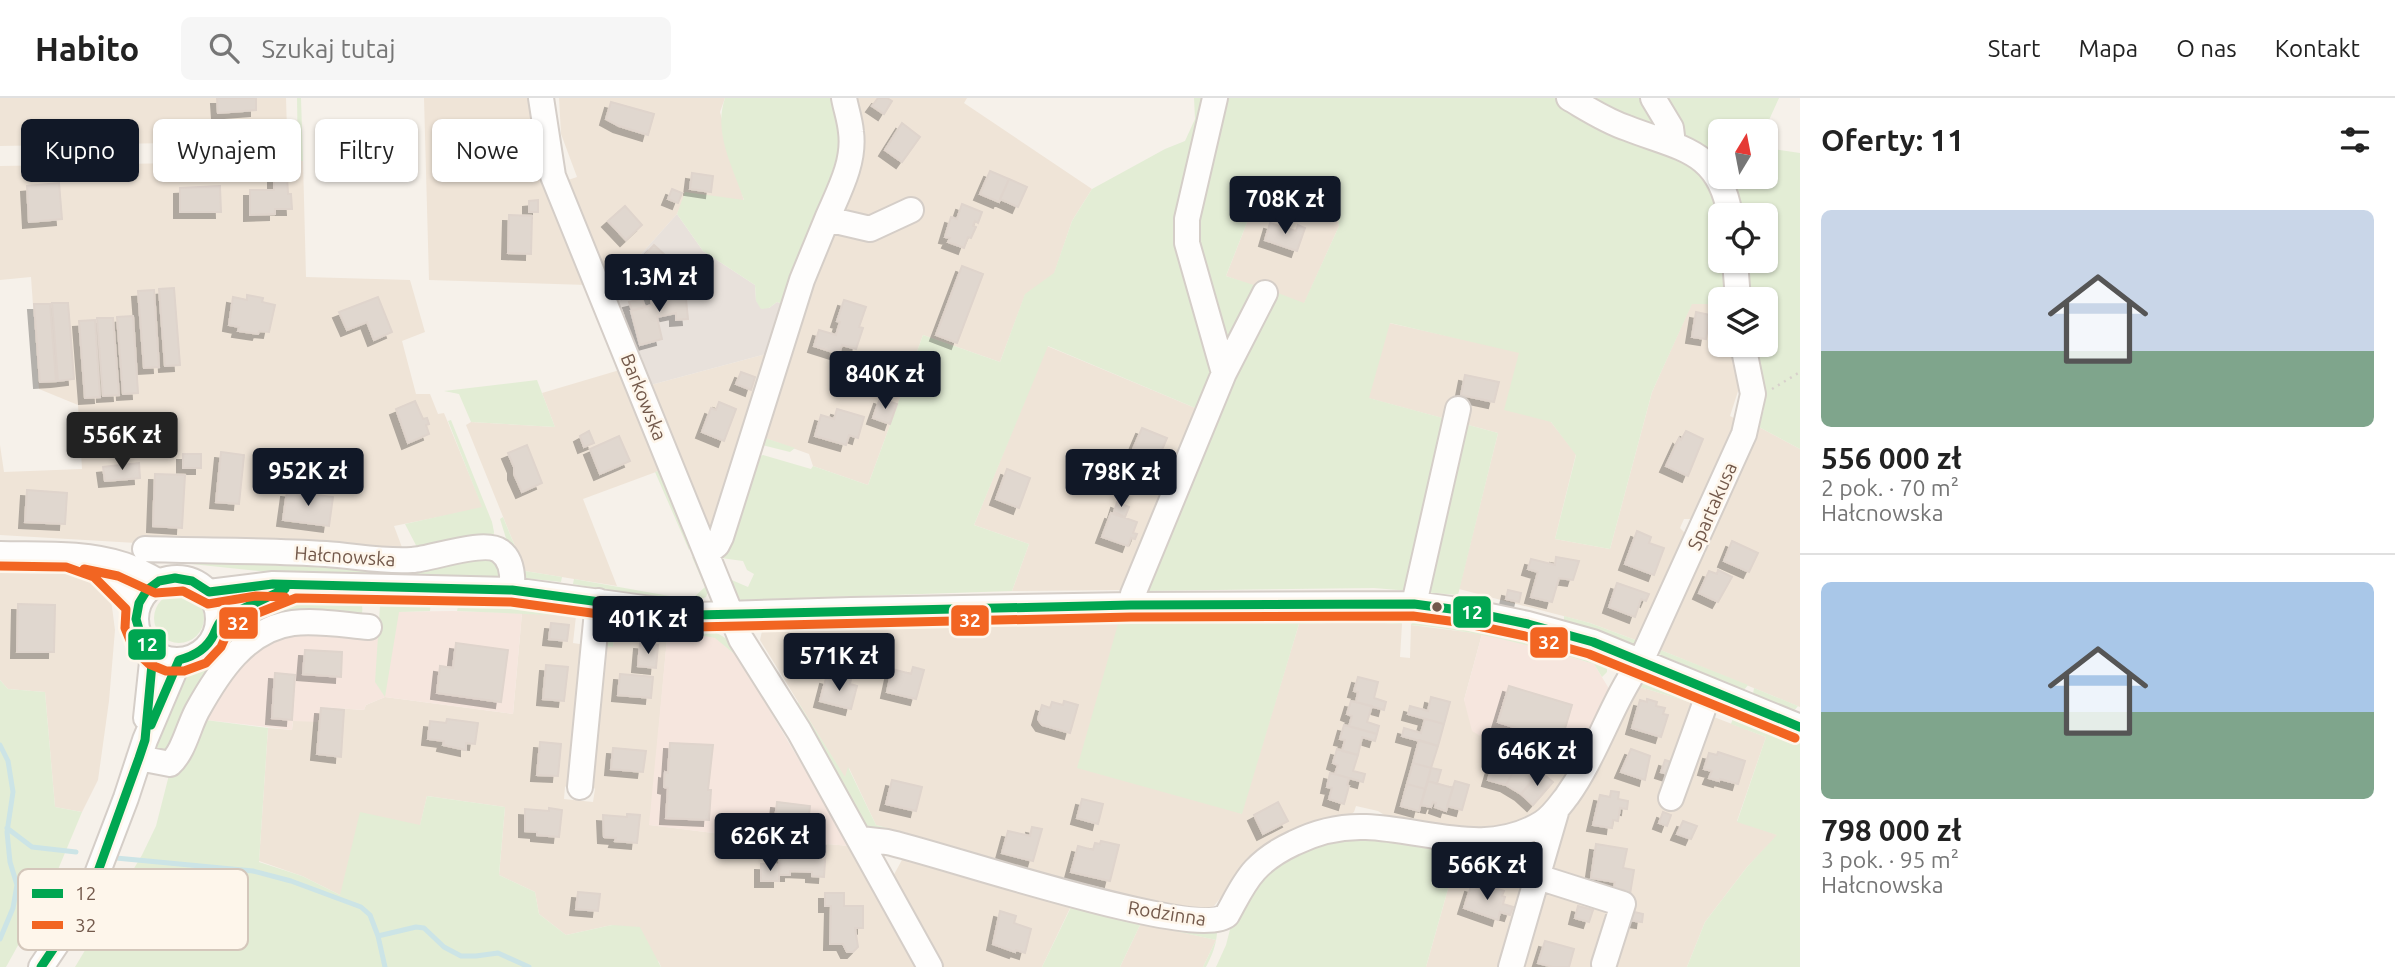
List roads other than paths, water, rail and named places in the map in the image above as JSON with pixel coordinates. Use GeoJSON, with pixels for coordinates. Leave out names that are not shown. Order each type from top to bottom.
{"type":"FeatureCollection","features":[{"type":"Feature","properties":{"kind":"street","name":"Barkowska"},"geometry":{"type":"LineString","coordinates":[[541,98],[553,176],[741,639],[799,731],[930,967]]}},
{"type":"Feature","properties":{"kind":"street"},"geometry":{"type":"LineString","coordinates":[[707,553],[717,545],[720,537],[802,280],[844,182],[851,154],[851,131],[844,98]]}},
{"type":"Feature","properties":{"kind":"street"},"geometry":{"type":"LineString","coordinates":[[1215,98],[1187,219],[1188,243],[1224,373]]}},
{"type":"Feature","properties":{"kind":"street"},"geometry":{"type":"LineString","coordinates":[[1569,98],[1622,127],[1687,149],[1711,167],[1725,191],[1728,203]]}},
{"type":"Feature","properties":{"kind":"street"},"geometry":{"type":"LineString","coordinates":[[1653,98],[1671,128],[1673,144]]}},
{"type":"Feature","properties":{"kind":"street"},"geometry":{"type":"LineString","coordinates":[[827,219],[870,229],[911,210]]}},
{"type":"Feature","properties":{"kind":"street"},"geometry":{"type":"LineString","coordinates":[[1131,605],[1133,594],[1224,373],[1265,293]]}},
{"type":"Feature","properties":{"kind":"street","name":"Spartakusa"},"geometry":{"type":"LineString","coordinates":[[1641,661],[1744,434],[1752,408],[1752,382],[1746,357]]}},
{"type":"Feature","properties":{"kind":"street"},"geometry":{"type":"LineString","coordinates":[[1414,604],[1458,409]]}},
{"type":"Feature","properties":{"kind":"street","name":"Hałcnowska"},"geometry":{"type":"LineString","coordinates":[[145,549],[327,554],[409,561],[472,549],[493,548],[500,550],[509,563],[512,570],[512,590]]}},
{"type":"Feature","properties":{"kind":"street"},"geometry":{"type":"LineString","coordinates":[[0,554],[68,555],[122,564],[158,581]]}},
{"type":"Feature","properties":{"kind":"street"},"geometry":{"type":"LineString","coordinates":[[68,555],[101,566],[138,604]]}},
{"type":"Feature","properties":{"kind":"street"},"geometry":{"type":"LineString","coordinates":[[169,578],[191,579],[209,592],[219,621],[216,633],[201,652],[179,660],[166,659],[153,653],[143,643],[137,631],[135,617],[138,604],[146,591],[158,581],[169,578]]}},
{"type":"Feature","properties":{"kind":"street","name":"Hałcnowska"},"geometry":{"type":"LineString","coordinates":[[209,592],[255,584],[512,590],[681,614],[1131,605],[1414,604],[1528,624],[1593,642],[1800,727]]}},
{"type":"Feature","properties":{"kind":"street","name":"Hałcnowska"},"geometry":{"type":"LineString","coordinates":[[219,621],[242,606],[294,586]]}},
{"type":"Feature","properties":{"kind":"street"},"geometry":{"type":"LineString","coordinates":[[580,787],[598,601]]}},
{"type":"Feature","properties":{"kind":"street"},"geometry":{"type":"LineString","coordinates":[[142,749],[170,764],[177,757],[196,712],[213,684],[231,659],[258,636],[273,628],[293,623],[369,627]]}},
{"type":"Feature","properties":{"kind":"street"},"geometry":{"type":"LineString","coordinates":[[142,749],[153,653]]}},
{"type":"Feature","properties":{"kind":"street"},"geometry":{"type":"LineString","coordinates":[[99,869],[142,749],[179,660]]}},
{"type":"Feature","properties":{"kind":"street","name":"Rodzinna"},"geometry":{"type":"LineString","coordinates":[[860,839],[887,842],[1027,883],[1156,914],[1209,921],[1223,919],[1247,880],[1264,861],[1315,834],[1366,827],[1470,841],[1497,840],[1544,822],[1557,809],[1586,767],[1641,661]]}},
{"type":"Feature","properties":{"kind":"street"},"geometry":{"type":"LineString","coordinates":[[1671,798],[1710,690]]}},
{"type":"Feature","properties":{"kind":"street"},"geometry":{"type":"LineString","coordinates":[[1511,967],[1557,809]]}},
{"type":"Feature","properties":{"kind":"street"},"geometry":{"type":"LineString","coordinates":[[1538,877],[1623,904],[1604,964]]}},
{"type":"Feature","properties":{"kind":"street"},"geometry":{"type":"LineString","coordinates":[[41,967],[52,950]]}},
{"type":"Feature","properties":{"kind":"waterway"},"geometry":{"type":"LineString","coordinates":[[0,745],[8,761],[13,792],[7,832],[10,862],[17,885],[13,908],[0,939]]}},
{"type":"Feature","properties":{"kind":"waterway"},"geometry":{"type":"LineString","coordinates":[[7,828],[32,847],[76,852]]}},
{"type":"Feature","properties":{"kind":"waterway"},"geometry":{"type":"LineString","coordinates":[[116,858],[232,869]]}},
{"type":"Feature","properties":{"kind":"waterway"},"geometry":{"type":"LineString","coordinates":[[248,871],[291,881],[361,907],[370,915],[378,936],[416,927],[424,928],[444,947],[461,956],[498,953],[529,967]]}},
{"type":"Feature","properties":{"kind":"waterway"},"geometry":{"type":"LineString","coordinates":[[378,936],[385,967]]}}]}
